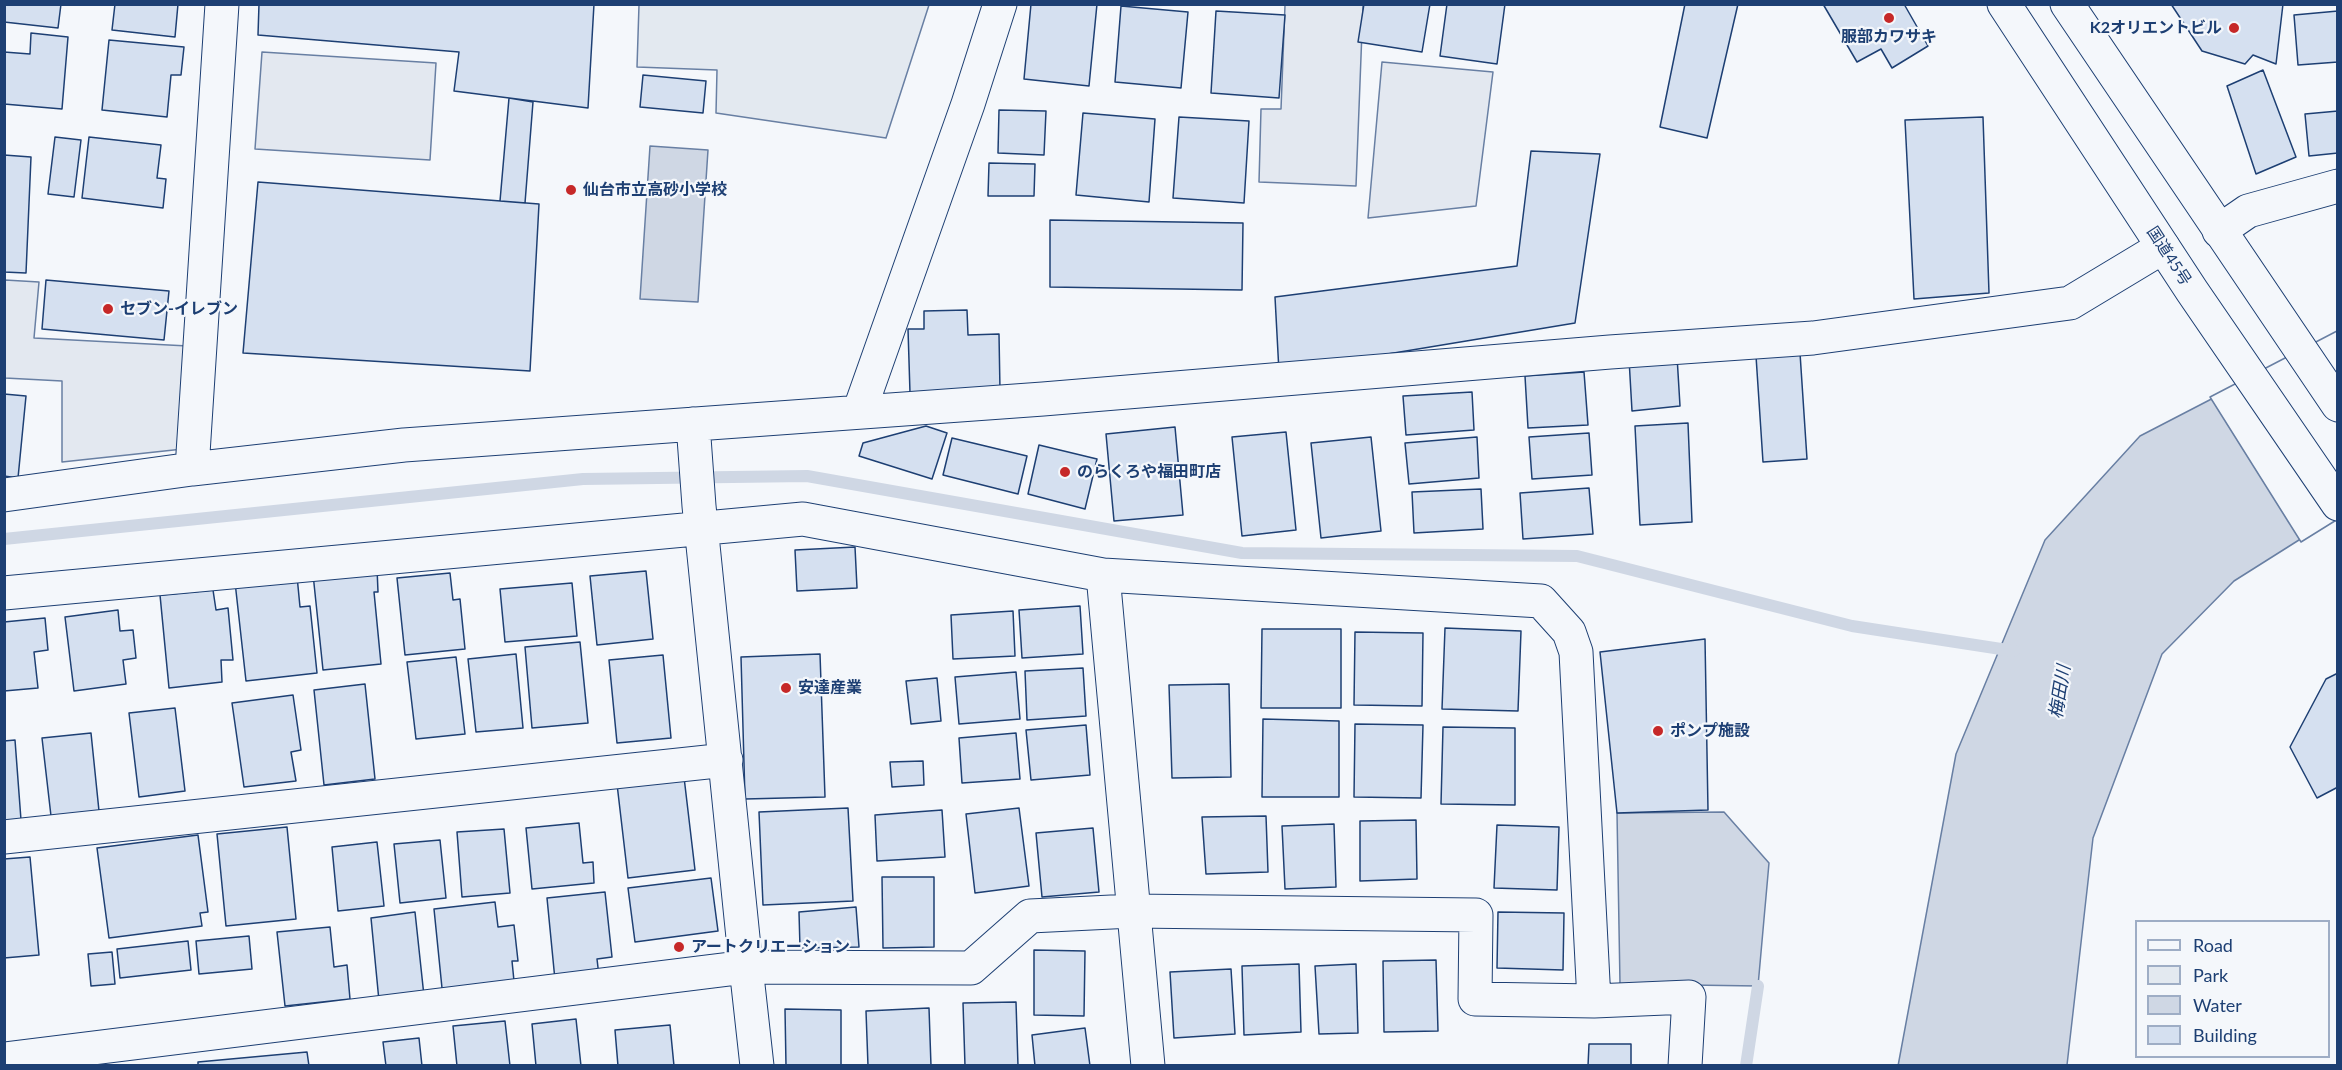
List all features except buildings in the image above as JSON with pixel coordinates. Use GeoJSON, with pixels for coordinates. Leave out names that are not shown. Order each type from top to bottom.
{"type":"FeatureCollection","features":[{"type":"Feature","properties":{"kind":"main road"},"geometry":{"type":"LineString","coordinates":[[192,469],[222,4]]}},
{"type":"Feature","properties":{"kind":"main road"},"geometry":{"type":"LineString","coordinates":[[859,412],[968,104],[1000,4]]}},
{"type":"Feature","properties":{"kind":"main road","name":"国道45号"},"geometry":{"type":"LineString","coordinates":[[2004,4],[2192,291],[2337,504]]}},
{"type":"Feature","properties":{"kind":"main road"},"geometry":{"type":"LineString","coordinates":[[2067,4],[2238,262],[2337,405]]}},
{"type":"Feature","properties":{"kind":"main road"},"geometry":{"type":"LineString","coordinates":[[2219,231],[2248,211],[2337,186]]}},
{"type":"Feature","properties":{"kind":"main road"},"geometry":{"type":"LineString","coordinates":[[4,495],[192,469],[404,445],[694,437],[859,412],[1813,338],[2070,303],[2163,247]]}},
{"type":"Feature","properties":{"kind":"main road"},"geometry":{"type":"LineString","coordinates":[[694,437],[700,518],[757,1065]]}},
{"type":"Feature","properties":{"kind":"main road"},"geometry":{"type":"LineString","coordinates":[[4,593],[700,518],[804,519],[1102,575],[1541,601],[1569,632],[1576,652],[1594,1000]]}},
{"type":"Feature","properties":{"kind":"main road"},"geometry":{"type":"LineString","coordinates":[[1102,575],[1148,1065]]}},
{"type":"Feature","properties":{"kind":"main road"},"geometry":{"type":"LineString","coordinates":[[4,837],[726,759]]}},
{"type":"Feature","properties":{"kind":"main road"},"geometry":{"type":"LineString","coordinates":[[4,1059],[746,967],[971,968],[1030,916],[1132,911],[1476,915],[1475,999],[1594,1000],[1689,997],[1685,1065]]}},
{"type":"Feature","properties":{"kind":"green space"},"geometry":{"type":"Polygon","coordinates":[[[639,4],[929,5],[886,138],[716,113],[717,70],[637,67],[639,4]]]}},
{"type":"Feature","properties":{"kind":"shaded area"},"geometry":{"type":"Polygon","coordinates":[[[1285,5],[1363,5],[1356,186],[1259,182],[1261,109],[1281,109],[1285,5]]]}},
{"type":"Feature","properties":{"kind":"shaded area"},"geometry":{"type":"Polygon","coordinates":[[[262,52],[436,63],[430,160],[255,149],[262,52]]]}},
{"type":"Feature","properties":{"kind":"shaded area"},"geometry":{"type":"Polygon","coordinates":[[[1382,62],[1493,72],[1476,206],[1368,218],[1382,62]]]}},
{"type":"Feature","properties":{"kind":"shaded area"},"geometry":{"type":"Polygon","coordinates":[[[5,280],[39,282],[34,338],[188,346],[183,449],[62,462],[62,381],[5,378],[5,280]]]}},
{"type":"Feature","properties":{"kind":"water"},"geometry":{"type":"Polygon","coordinates":[[[650,146],[708,150],[698,302],[640,299],[650,146]]]}},
{"type":"Feature","properties":{"kind":"water","name":"梅田川"},"geometry":{"type":"Polygon","coordinates":[[[2337,334],[2337,516],[2234,581],[2162,654],[2093,838],[2067,1065],[1898,1066],[1956,754],[2045,540],[2140,436],[2337,334]]]}},
{"type":"Feature","properties":{"kind":"water"},"geometry":{"type":"Polygon","coordinates":[[[1724,812],[1769,863],[1758,986],[1620,984],[1617,813],[1724,812]]]}},
{"type":"Feature","properties":{"kind":"pier"},"geometry":{"type":"Polygon","coordinates":[[[2337,331],[2338,519],[2301,542],[2210,397],[2337,331]]]}},
{"type":"Feature","properties":{"kind":"waterway"},"geometry":{"type":"LineString","coordinates":[[4,539],[583,479],[807,476],[1242,553],[1577,556],[1852,626],[2014,651]]}},
{"type":"Feature","properties":{"kind":"waterway"},"geometry":{"type":"LineString","coordinates":[[1746,1066],[1758,986]]}},
{"type":"Feature","properties":{"kind":"place","name":"服部カワサキ"},"geometry":{"type":"Point","coordinates":[1889,18]}},
{"type":"Feature","properties":{"kind":"place","name":"K2オリエントビル"},"geometry":{"type":"Point","coordinates":[2234,28]}},
{"type":"Feature","properties":{"kind":"place","name":"仙台市立高砂小学校"},"geometry":{"type":"Point","coordinates":[571,190]}},
{"type":"Feature","properties":{"kind":"place","name":"セブン-イレブン"},"geometry":{"type":"Point","coordinates":[108,309]}},
{"type":"Feature","properties":{"kind":"place","name":"のらくろや福田町店"},"geometry":{"type":"Point","coordinates":[1065,472]}},
{"type":"Feature","properties":{"kind":"place","name":"安達産業"},"geometry":{"type":"Point","coordinates":[786,688]}},
{"type":"Feature","properties":{"kind":"place","name":"ポンプ施設"},"geometry":{"type":"Point","coordinates":[1658,731]}},
{"type":"Feature","properties":{"kind":"place","name":"アートクリエーション"},"geometry":{"type":"Point","coordinates":[679,947]}}]}
